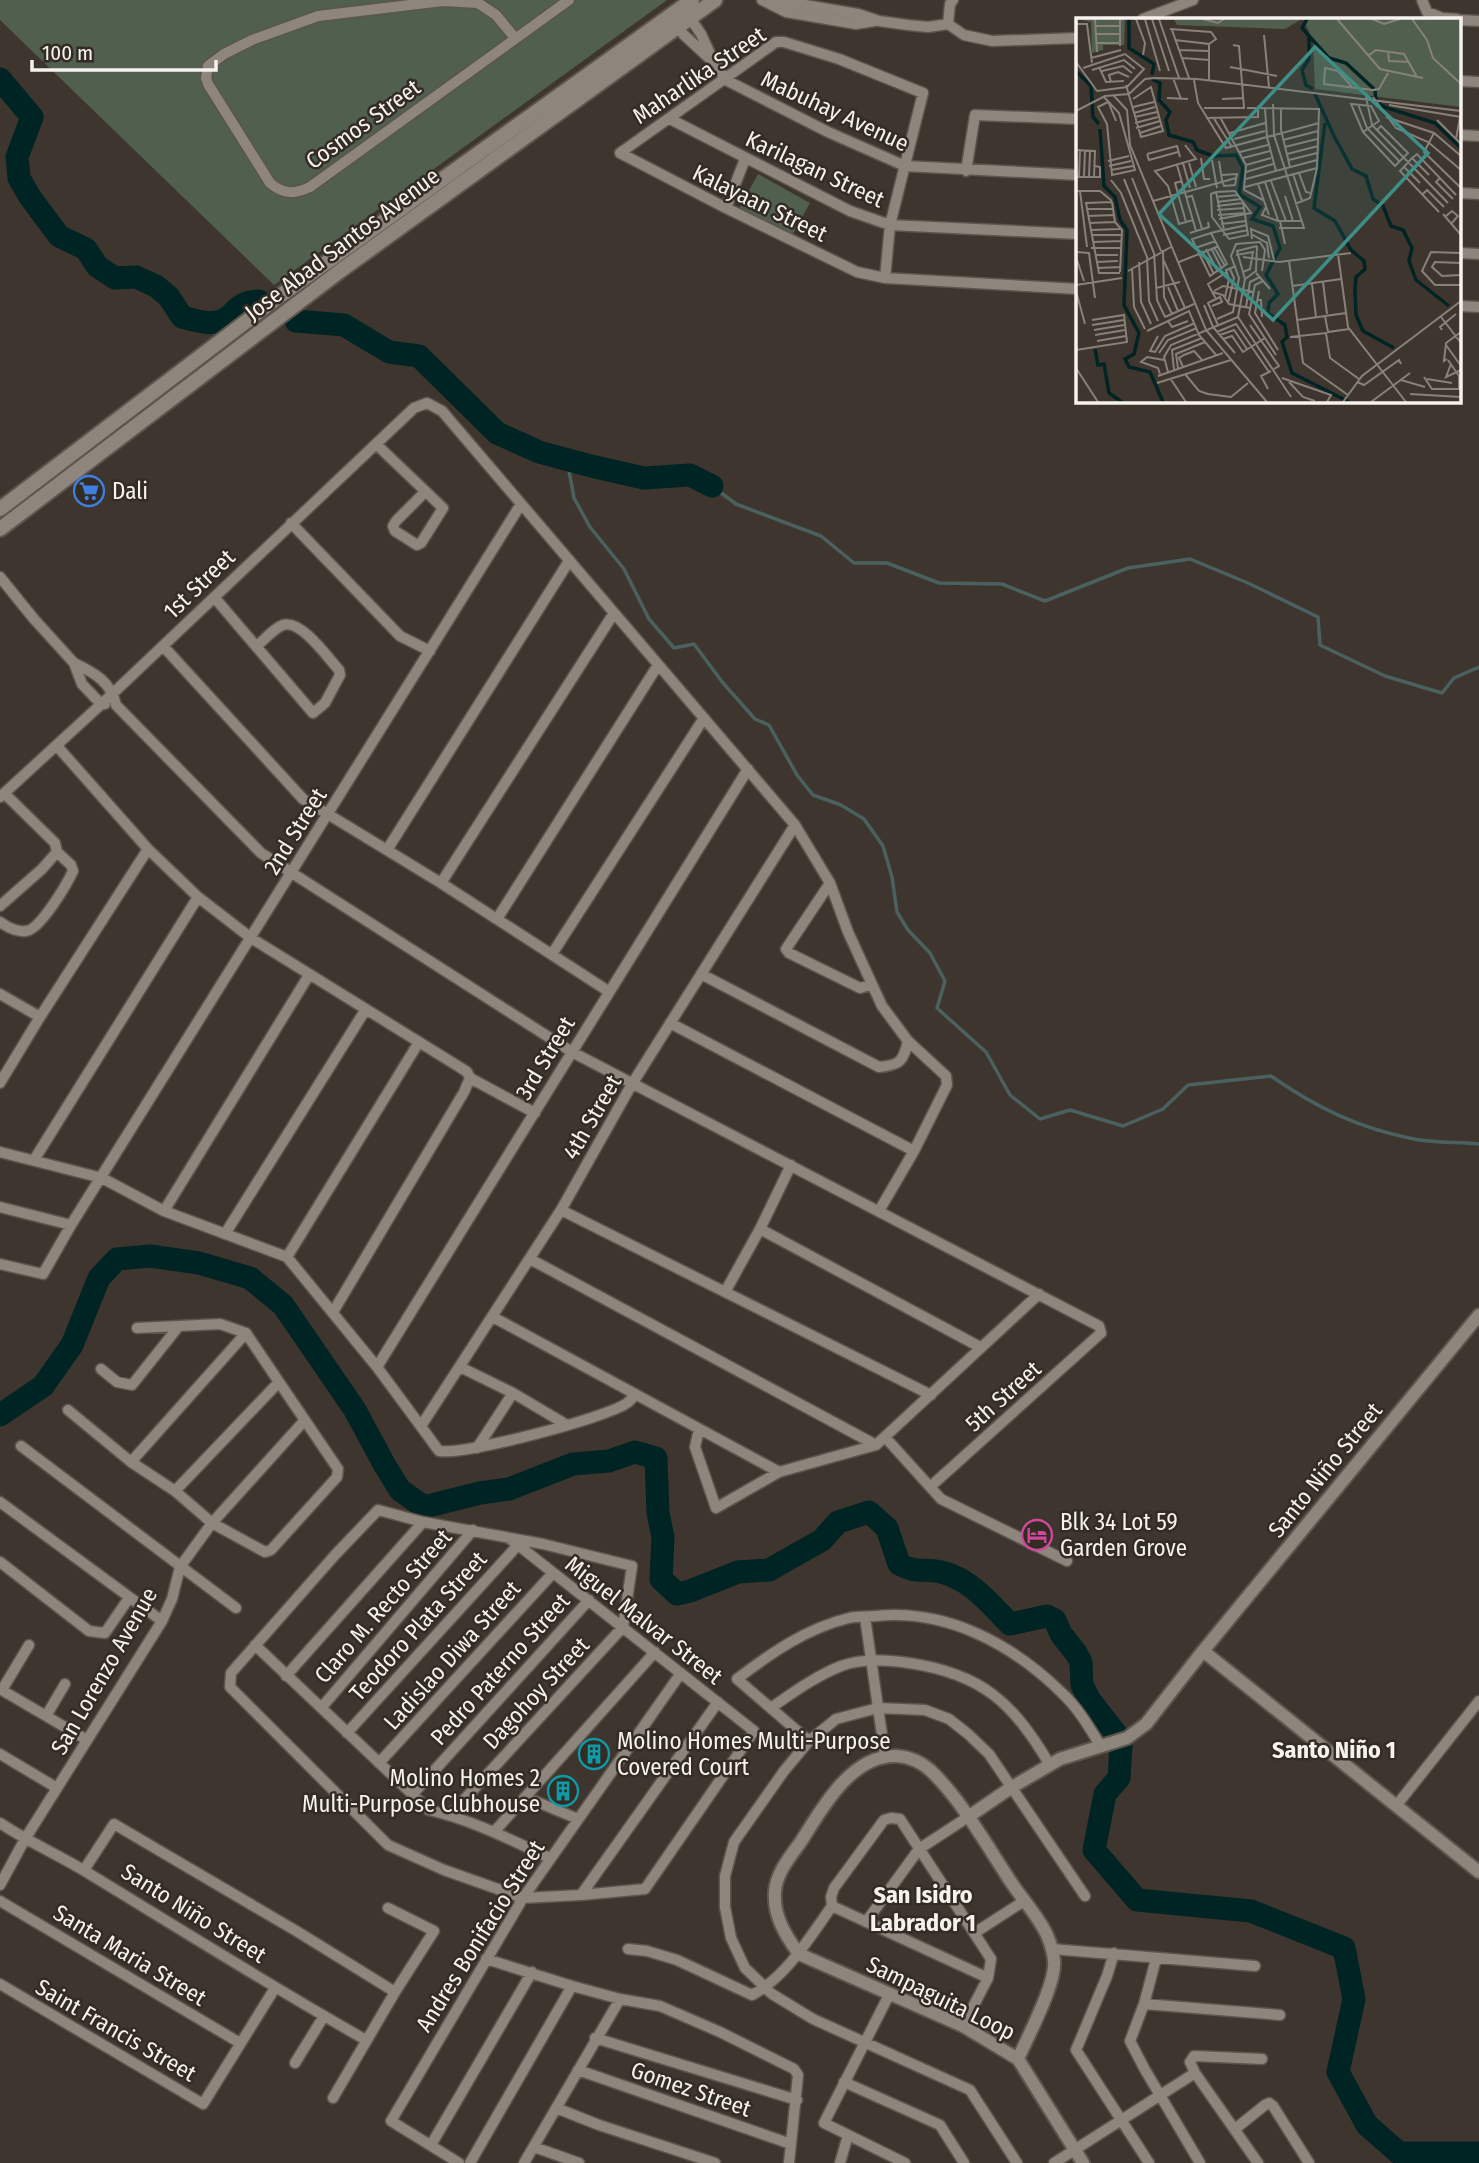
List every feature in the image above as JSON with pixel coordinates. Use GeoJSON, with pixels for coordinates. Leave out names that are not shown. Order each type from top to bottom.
{"type":"FeatureCollection","features":[{"type":"Feature","properties":{"kind":"main road","name":"Jose Abad Santos Avenue"},"geometry":{"type":"LineString","coordinates":[[0,529],[295,304],[676,20],[692,0]]}},
{"type":"Feature","properties":{"kind":"main road","name":"Jose Abad Santos Avenue"},"geometry":{"type":"LineString","coordinates":[[0,509],[254,315],[602,63],[676,20],[690,19],[715,0]]}},
{"type":"Feature","properties":{"kind":"street","name":"Cosmos Street"},"geometry":{"type":"LineString","coordinates":[[515,38],[496,15],[478,3],[443,1],[318,16],[278,29],[224,54],[208,66],[206,78],[270,183],[277,189],[291,193],[310,187],[569,0]]}},
{"type":"Feature","properties":{"kind":"street"},"geometry":{"type":"LineString","coordinates":[[948,24],[950,4],[953,0]]}},
{"type":"Feature","properties":{"kind":"street"},"geometry":{"type":"LineString","coordinates":[[1146,18],[1193,0]]}},
{"type":"Feature","properties":{"kind":"street"},"geometry":{"type":"LineString","coordinates":[[1422,0],[1427,12],[1442,18]]}},
{"type":"Feature","properties":{"kind":"street"},"geometry":{"type":"LineString","coordinates":[[767,2],[788,2],[858,14],[879,21],[928,27],[948,24],[964,35],[992,41],[1076,38]]}},
{"type":"Feature","properties":{"kind":"street","name":"Mabuhay Avenue"},"geometry":{"type":"LineString","coordinates":[[690,19],[701,34],[714,62]]}},
{"type":"Feature","properties":{"kind":"street","name":"Mabuhay Avenue"},"geometry":{"type":"LineString","coordinates":[[676,20],[714,62],[726,80],[828,132],[905,166],[1076,175]]}},
{"type":"Feature","properties":{"kind":"street","name":"Maharlika Street"},"geometry":{"type":"LineString","coordinates":[[621,155],[621,150],[726,80],[769,46],[776,42],[785,42],[839,59],[923,93],[905,166]]}},
{"type":"Feature","properties":{"kind":"street"},"geometry":{"type":"LineString","coordinates":[[966,171],[975,114],[1076,119]]}},
{"type":"Feature","properties":{"kind":"street","name":"Karilagan Street"},"geometry":{"type":"LineString","coordinates":[[670,118],[850,211],[890,225],[1076,234]]}},
{"type":"Feature","properties":{"kind":"street","name":"Kalayaan Street"},"geometry":{"type":"LineString","coordinates":[[621,155],[857,272],[885,278],[1076,289]]}},
{"type":"Feature","properties":{"kind":"street"},"geometry":{"type":"LineString","coordinates":[[726,208],[745,159]]}},
{"type":"Feature","properties":{"kind":"street"},"geometry":{"type":"LineString","coordinates":[[885,278],[890,225],[905,166]]}},
{"type":"Feature","properties":{"kind":"street","name":"1st Street"},"geometry":{"type":"LineString","coordinates":[[2,795],[114,693],[414,408],[427,403],[442,411],[521,504]]}},
{"type":"Feature","properties":{"kind":"street"},"geometry":{"type":"LineString","coordinates":[[376,444],[443,508],[421,543],[417,545],[395,531],[393,526],[425,492]]}},
{"type":"Feature","properties":{"kind":"street"},"geometry":{"type":"LineString","coordinates":[[521,504],[795,825],[830,883],[848,932],[882,1006],[908,1041],[947,1080],[947,1085],[914,1151],[879,1211]]}},
{"type":"Feature","properties":{"kind":"street","name":"2nd Street"},"geometry":{"type":"LineString","coordinates":[[0,1264],[43,1274],[521,504]]}},
{"type":"Feature","properties":{"kind":"street"},"geometry":{"type":"LineString","coordinates":[[291,523],[400,636],[430,651]]}},
{"type":"Feature","properties":{"kind":"street"},"geometry":{"type":"LineString","coordinates":[[387,850],[569,561]]}},
{"type":"Feature","properties":{"kind":"street"},"geometry":{"type":"LineString","coordinates":[[0,576],[74,663],[82,684],[102,704],[116,705]]}},
{"type":"Feature","properties":{"kind":"street"},"geometry":{"type":"LineString","coordinates":[[214,597],[313,713],[325,703],[340,675],[303,629],[294,625],[282,625],[257,646]]}},
{"type":"Feature","properties":{"kind":"street"},"geometry":{"type":"LineString","coordinates":[[441,883],[614,613]]}},
{"type":"Feature","properties":{"kind":"street"},"geometry":{"type":"LineString","coordinates":[[163,646],[303,799],[608,990]]}},
{"type":"Feature","properties":{"kind":"street"},"geometry":{"type":"LineString","coordinates":[[74,663],[94,672],[114,693],[116,705],[261,853],[572,1052],[1039,1294],[876,1445],[779,1472],[716,1508],[695,1447],[699,1429]]}},
{"type":"Feature","properties":{"kind":"street"},"geometry":{"type":"LineString","coordinates":[[497,919],[658,664]]}},
{"type":"Feature","properties":{"kind":"street"},"geometry":{"type":"LineString","coordinates":[[552,954],[704,718]]}},
{"type":"Feature","properties":{"kind":"street"},"geometry":{"type":"LineString","coordinates":[[57,746],[148,849],[198,897],[251,938],[461,1068],[470,1078],[535,1113]]}},
{"type":"Feature","properties":{"kind":"street","name":"3rd Street"},"geometry":{"type":"LineString","coordinates":[[377,1367],[608,990],[748,769]]}},
{"type":"Feature","properties":{"kind":"street"},"geometry":{"type":"LineString","coordinates":[[0,922],[14,929],[28,931],[35,927],[73,871],[71,865],[57,852],[55,843],[2,795]]}},
{"type":"Feature","properties":{"kind":"street","name":"4th Street"},"geometry":{"type":"LineString","coordinates":[[421,1426],[561,1210],[632,1084],[795,825]]}},
{"type":"Feature","properties":{"kind":"street"},"geometry":{"type":"LineString","coordinates":[[0,1083],[148,849]]}},
{"type":"Feature","properties":{"kind":"street"},"geometry":{"type":"LineString","coordinates":[[0,906],[43,869],[57,852]]}},
{"type":"Feature","properties":{"kind":"street"},"geometry":{"type":"LineString","coordinates":[[830,883],[786,949],[789,953],[860,988],[872,984]]}},
{"type":"Feature","properties":{"kind":"street"},"geometry":{"type":"LineString","coordinates":[[34,1160],[198,897]]}},
{"type":"Feature","properties":{"kind":"street"},"geometry":{"type":"LineString","coordinates":[[701,974],[879,1067],[894,1066],[904,1058],[908,1041]]}},
{"type":"Feature","properties":{"kind":"street"},"geometry":{"type":"LineString","coordinates":[[163,1211],[309,975]]}},
{"type":"Feature","properties":{"kind":"street"},"geometry":{"type":"LineString","coordinates":[[0,993],[40,1017]]}},
{"type":"Feature","properties":{"kind":"street"},"geometry":{"type":"LineString","coordinates":[[225,1234],[366,1009]]}},
{"type":"Feature","properties":{"kind":"street"},"geometry":{"type":"LineString","coordinates":[[670,1023],[914,1151]]}},
{"type":"Feature","properties":{"kind":"street"},"geometry":{"type":"LineString","coordinates":[[287,1257],[419,1042]]}},
{"type":"Feature","properties":{"kind":"street"},"geometry":{"type":"LineString","coordinates":[[333,1312],[470,1078]]}},
{"type":"Feature","properties":{"kind":"street"},"geometry":{"type":"LineString","coordinates":[[0,1152],[102,1178],[163,1211],[287,1257],[377,1367],[439,1451],[477,1448],[567,1425],[617,1408],[635,1395]]}},
{"type":"Feature","properties":{"kind":"street"},"geometry":{"type":"LineString","coordinates":[[725,1292],[791,1166]]}},
{"type":"Feature","properties":{"kind":"street"},"geometry":{"type":"LineString","coordinates":[[0,1208],[71,1225]]}},
{"type":"Feature","properties":{"kind":"street"},"geometry":{"type":"LineString","coordinates":[[561,1210],[931,1395]]}},
{"type":"Feature","properties":{"kind":"street"},"geometry":{"type":"LineString","coordinates":[[760,1229],[980,1347]]}},
{"type":"Feature","properties":{"kind":"street"},"geometry":{"type":"LineString","coordinates":[[530,1259],[876,1445]]}},
{"type":"Feature","properties":{"kind":"street","name":"5th Street"},"geometry":{"type":"LineString","coordinates":[[930,1487],[1101,1333],[1094,1322],[1039,1294]]}},
{"type":"Feature","properties":{"kind":"street","name":"Santo Niño Street"},"geometry":{"type":"LineString","coordinates":[[1103,1744],[1127,1738],[1146,1724],[1479,1315]]}},
{"type":"Feature","properties":{"kind":"street"},"geometry":{"type":"LineString","coordinates":[[493,1317],[779,1472]]}},
{"type":"Feature","properties":{"kind":"street"},"geometry":{"type":"LineString","coordinates":[[68,1410],[131,1462],[175,1491],[212,1523],[260,1551],[271,1550],[337,1477],[338,1469],[246,1333],[220,1324],[137,1328]]}},
{"type":"Feature","properties":{"kind":"street"},"geometry":{"type":"LineString","coordinates":[[100,1369],[117,1382],[132,1385],[179,1326]]}},
{"type":"Feature","properties":{"kind":"street"},"geometry":{"type":"LineString","coordinates":[[131,1462],[246,1333]]}},
{"type":"Feature","properties":{"kind":"street"},"geometry":{"type":"LineString","coordinates":[[460,1367],[513,1393],[567,1425]]}},
{"type":"Feature","properties":{"kind":"street"},"geometry":{"type":"LineString","coordinates":[[175,1491],[279,1382]]}},
{"type":"Feature","properties":{"kind":"street"},"geometry":{"type":"LineString","coordinates":[[477,1448],[513,1393]]}},
{"type":"Feature","properties":{"kind":"street","name":"San Lorenzo Avenue"},"geometry":{"type":"LineString","coordinates":[[0,1885],[25,1839],[162,1621],[172,1600],[180,1567],[212,1523],[304,1421]]}},
{"type":"Feature","properties":{"kind":"street"},"geometry":{"type":"LineString","coordinates":[[885,1437],[941,1499],[1067,1561]]}},
{"type":"Feature","properties":{"kind":"street"},"geometry":{"type":"LineString","coordinates":[[21,1446],[236,1608]]}},
{"type":"Feature","properties":{"kind":"street"},"geometry":{"type":"LineString","coordinates":[[0,1502],[162,1621]]}},
{"type":"Feature","properties":{"kind":"street"},"geometry":{"type":"LineString","coordinates":[[623,1627],[632,1566],[543,1544],[514,1542],[473,1530],[423,1522],[378,1510],[231,1673],[230,1687],[388,1845],[444,1870],[523,1898],[581,1895],[718,1702]]}},
{"type":"Feature","properties":{"kind":"street"},"geometry":{"type":"LineString","coordinates":[[286,1675],[423,1522]]}},
{"type":"Feature","properties":{"kind":"street","name":"Claro M. Recto Street"},"geometry":{"type":"LineString","coordinates":[[322,1707],[473,1530]]}},
{"type":"Feature","properties":{"kind":"street","name":"Miguel Malvar Street"},"geometry":{"type":"LineString","coordinates":[[514,1542],[754,1731],[645,1889],[581,1895]]}},
{"type":"Feature","properties":{"kind":"street","name":"Teodoro Plata Street"},"geometry":{"type":"LineString","coordinates":[[347,1733],[514,1542]]}},
{"type":"Feature","properties":{"kind":"street"},"geometry":{"type":"LineString","coordinates":[[0,1562],[89,1631],[105,1633],[129,1598]]}},
{"type":"Feature","properties":{"kind":"street","name":"Ladislao Diwa Street"},"geometry":{"type":"LineString","coordinates":[[379,1763],[553,1573]]}},
{"type":"Feature","properties":{"kind":"street","name":"Pedro Paterno Street"},"geometry":{"type":"LineString","coordinates":[[412,1795],[589,1600]]}},
{"type":"Feature","properties":{"kind":"street"},"geometry":{"type":"LineString","coordinates":[[809,1741],[737,1679],[773,1652],[806,1634],[850,1618],[899,1614],[927,1616],[956,1624],[1016,1656],[1063,1694],[1103,1744],[1060,1759],[1012,1787],[919,1849],[866,1922]]}},
{"type":"Feature","properties":{"kind":"street"},"geometry":{"type":"LineString","coordinates":[[799,1954],[779,1923],[775,1892],[779,1874],[832,1792],[855,1770],[885,1756],[865,1617]]}},
{"type":"Feature","properties":{"kind":"street","name":"Dagohoy Street"},"geometry":{"type":"LineString","coordinates":[[450,1815],[623,1627]]}},
{"type":"Feature","properties":{"kind":"street"},"geometry":{"type":"LineString","coordinates":[[29,1645],[1,1689],[87,1740]]}},
{"type":"Feature","properties":{"kind":"street"},"geometry":{"type":"LineString","coordinates":[[255,1645],[429,1810],[494,1832],[550,1858]]}},
{"type":"Feature","properties":{"kind":"street"},"geometry":{"type":"LineString","coordinates":[[1203,1651],[1479,1872]]}},
{"type":"Feature","properties":{"kind":"street"},"geometry":{"type":"LineString","coordinates":[[494,1832],[655,1653]]}},
{"type":"Feature","properties":{"kind":"street"},"geometry":{"type":"LineString","coordinates":[[772,1707],[806,1684],[842,1666],[872,1659],[939,1667],[971,1680],[1012,1710],[1032,1734],[1050,1765]]}},
{"type":"Feature","properties":{"kind":"street","name":"Andres Bonifacio Street"},"geometry":{"type":"LineString","coordinates":[[431,2145],[391,2121],[523,1898],[681,1673]]}},
{"type":"Feature","properties":{"kind":"street"},"geometry":{"type":"LineString","coordinates":[[46,1716],[65,1684]]}},
{"type":"Feature","properties":{"kind":"street"},"geometry":{"type":"LineString","coordinates":[[1396,1806],[1479,1701]]}},
{"type":"Feature","properties":{"kind":"street"},"geometry":{"type":"LineString","coordinates":[[1017,2163],[970,2090],[813,2018],[772,1994],[746,1968],[732,1938],[725,1907],[725,1876],[734,1842],[784,1771],[809,1741],[836,1719],[878,1707],[925,1710],[949,1719],[968,1734],[989,1754],[1085,1896]]}},
{"type":"Feature","properties":{"kind":"street"},"geometry":{"type":"LineString","coordinates":[[0,1754],[57,1788]]}},
{"type":"Feature","properties":{"kind":"street","name":"Sampaguita Loop"},"geometry":{"type":"LineString","coordinates":[[799,1954],[963,2026],[1018,2059],[1053,1978],[1055,1962],[1047,1934],[968,1817],[929,1769],[915,1759],[885,1756]]}},
{"type":"Feature","properties":{"kind":"street"},"geometry":{"type":"LineString","coordinates":[[525,1797],[578,1819]]}},
{"type":"Feature","properties":{"kind":"street"},"geometry":{"type":"LineString","coordinates":[[628,1949],[647,1951],[677,1960],[749,1994],[756,1993],[799,1954],[832,1906],[834,1888],[884,1820],[900,1819],[976,1932],[991,1959],[988,1978],[963,2026]]}},
{"type":"Feature","properties":{"kind":"street","name":"Santo Niño Street"},"geometry":{"type":"LineString","coordinates":[[0,1823],[84,1870],[275,1988],[366,2040]]}},
{"type":"Feature","properties":{"kind":"street"},"geometry":{"type":"LineString","coordinates":[[84,1870],[114,1824],[395,1992]]}},
{"type":"Feature","properties":{"kind":"street","name":"Santa Maria Street"},"geometry":{"type":"LineString","coordinates":[[0,1900],[240,2043]]}},
{"type":"Feature","properties":{"kind":"street"},"geometry":{"type":"LineString","coordinates":[[976,1932],[1024,1901]]}},
{"type":"Feature","properties":{"kind":"street"},"geometry":{"type":"LineString","coordinates":[[832,1906],[988,1978]]}},
{"type":"Feature","properties":{"kind":"street"},"geometry":{"type":"LineString","coordinates":[[333,2098],[434,1931],[388,1908]]}},
{"type":"Feature","properties":{"kind":"street"},"geometry":{"type":"LineString","coordinates":[[1052,1949],[1255,1966]]}},
{"type":"Feature","properties":{"kind":"street"},"geometry":{"type":"LineString","coordinates":[[1114,1954],[1076,2050],[1149,2163]]}},
{"type":"Feature","properties":{"kind":"street"},"geometry":{"type":"LineString","coordinates":[[486,1958],[572,1986],[660,2006],[794,2069],[798,2075],[797,2100],[789,2163]]}},
{"type":"Feature","properties":{"kind":"street"},"geometry":{"type":"LineString","coordinates":[[1156,1959],[1144,2004],[1130,2041],[1200,2163]]}},
{"type":"Feature","properties":{"kind":"street"},"geometry":{"type":"LineString","coordinates":[[460,2163],[431,2145],[532,1972]]}},
{"type":"Feature","properties":{"kind":"street","name":"Saint Francis Street"},"geometry":{"type":"LineString","coordinates":[[0,1984],[204,2104],[275,1988]]}},
{"type":"Feature","properties":{"kind":"street"},"geometry":{"type":"LineString","coordinates":[[470,2163],[572,1986]]}},
{"type":"Feature","properties":{"kind":"street"},"geometry":{"type":"LineString","coordinates":[[890,1993],[824,2123],[905,2163]]}},
{"type":"Feature","properties":{"kind":"street"},"geometry":{"type":"LineString","coordinates":[[524,2163],[620,1998]]}},
{"type":"Feature","properties":{"kind":"street"},"geometry":{"type":"LineString","coordinates":[[1144,2004],[1280,2015]]}},
{"type":"Feature","properties":{"kind":"street"},"geometry":{"type":"LineString","coordinates":[[295,2063],[324,2017]]}},
{"type":"Feature","properties":{"kind":"street"},"geometry":{"type":"LineString","coordinates":[[595,2038],[797,2100]]}},
{"type":"Feature","properties":{"kind":"street"},"geometry":{"type":"LineString","coordinates":[[1258,2163],[1190,2062],[1194,2056],[1262,2059]]}},
{"type":"Feature","properties":{"kind":"street"},"geometry":{"type":"LineString","coordinates":[[1018,2059],[1083,2163]]}},
{"type":"Feature","properties":{"kind":"street","name":"Gomez Street"},"geometry":{"type":"LineString","coordinates":[[578,2070],[792,2144]]}},
{"type":"Feature","properties":{"kind":"street"},"geometry":{"type":"LineString","coordinates":[[1054,2163],[1195,2073]]}},
{"type":"Feature","properties":{"kind":"street"},"geometry":{"type":"LineString","coordinates":[[844,2082],[940,2125],[964,2163]]}},
{"type":"Feature","properties":{"kind":"street"},"geometry":{"type":"LineString","coordinates":[[1236,2129],[1269,2104],[1273,2106],[1309,2163]]}},
{"type":"Feature","properties":{"kind":"street"},"geometry":{"type":"LineString","coordinates":[[556,2108],[600,2126],[715,2163]]}},
{"type":"Feature","properties":{"kind":"street"},"geometry":{"type":"LineString","coordinates":[[840,2163],[848,2135]]}},
{"type":"Feature","properties":{"kind":"street"},"geometry":{"type":"LineString","coordinates":[[534,2147],[579,2163]]}},
{"type":"Feature","properties":{"kind":"green space"},"geometry":{"type":"Polygon","coordinates":[[[0,0],[667,0],[274,285],[0,20],[0,0]]]}},
{"type":"Feature","properties":{"kind":"green space"},"geometry":{"type":"Polygon","coordinates":[[[758,174],[810,203],[791,237],[739,209],[758,174]]]}},
{"type":"Feature","properties":{"kind":"waterway"},"geometry":{"type":"LineString","coordinates":[[0,79],[32,117],[17,157],[19,178],[59,236],[86,249],[97,266],[115,278],[136,277],[156,286],[169,297],[182,317],[201,322],[221,321],[240,306],[259,301]]}},
{"type":"Feature","properties":{"kind":"waterway"},"geometry":{"type":"LineString","coordinates":[[296,321],[344,325],[389,352],[419,356],[497,433],[539,452],[644,478],[690,475],[712,486]]}},
{"type":"Feature","properties":{"kind":"waterway"},"geometry":{"type":"LineString","coordinates":[[567,460],[574,498],[590,527],[624,569],[649,619],[674,648],[694,644],[723,683],[755,719],[769,725],[797,775],[813,795],[841,805],[864,819],[883,846],[892,877],[897,912],[908,930],[930,953],[945,981],[937,1008],[986,1052],[1010,1095],[1040,1119],[1070,1110],[1123,1126],[1163,1109],[1188,1085],[1271,1076],[1322,1107],[1374,1129],[1422,1140],[1479,1144]]}},
{"type":"Feature","properties":{"kind":"waterway"},"geometry":{"type":"LineString","coordinates":[[712,486],[736,504],[821,536],[854,563],[887,563],[939,583],[1002,584],[1045,601],[1128,568],[1190,559],[1318,617],[1320,645],[1385,676],[1442,693],[1454,678],[1479,667]]}},
{"type":"Feature","properties":{"kind":"waterway"},"geometry":{"type":"LineString","coordinates":[[0,1415],[43,1386],[72,1345],[99,1278],[117,1259],[150,1256],[199,1263],[250,1278],[283,1305],[355,1410],[400,1490],[424,1507],[509,1489],[573,1464],[609,1461],[635,1452],[656,1458],[658,1513],[663,1537],[661,1579],[677,1594],[738,1572],[769,1570],[822,1540],[838,1522],[869,1512],[887,1528],[899,1564],[916,1570],[941,1572],[962,1580],[1010,1624],[1047,1616],[1055,1620],[1061,1634],[1081,1662],[1082,1685],[1089,1699],[1117,1735],[1121,1745],[1119,1778],[1105,1794],[1094,1850],[1137,1900],[1251,1911],[1344,1948],[1354,1999],[1338,2072],[1367,2125],[1399,2153],[1479,2153]]}},
{"type":"Feature","properties":{"kind":"place","name":"Dali"},"geometry":{"type":"Point","coordinates":[89,491]}},
{"type":"Feature","properties":{"kind":"place","name":"Blk 34 Lot 59 Garden Grove"},"geometry":{"type":"Point","coordinates":[1037,1535]}},
{"type":"Feature","properties":{"kind":"place","name":"Molino Homes Multi-Purpose Covered Court"},"geometry":{"type":"Point","coordinates":[594,1754]}},
{"type":"Feature","properties":{"kind":"place","name":"Molino Homes 2 Multi-Purpose Clubhouse"},"geometry":{"type":"Point","coordinates":[563,1791]}},
{"type":"Feature","properties":{"kind":"district","name":"Santo Niño 1"},"geometry":{"type":"Point","coordinates":[1334,1750]}},
{"type":"Feature","properties":{"kind":"district","name":"San Isidro Labrador 1"},"geometry":{"type":"Point","coordinates":[923,1909]}}]}
